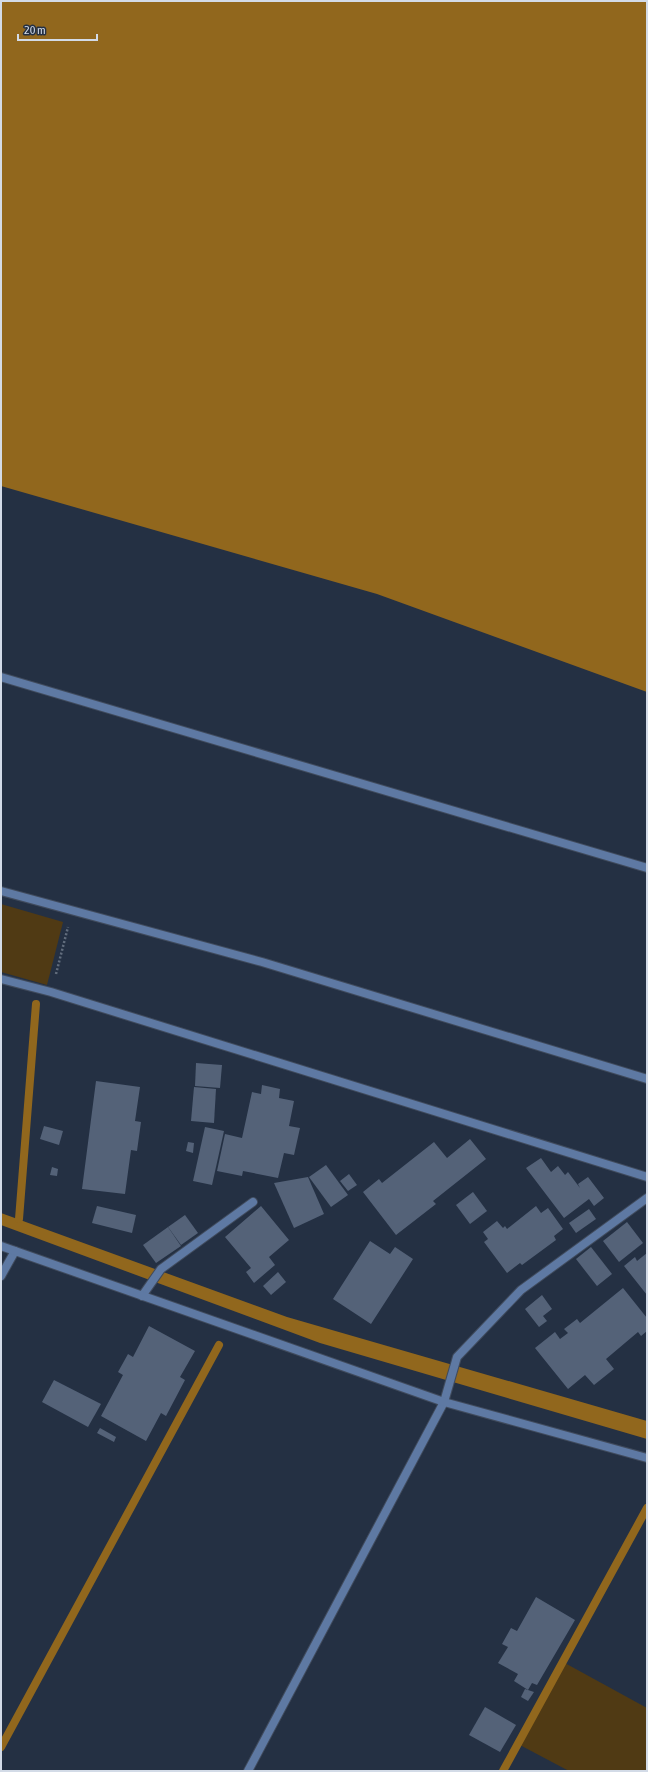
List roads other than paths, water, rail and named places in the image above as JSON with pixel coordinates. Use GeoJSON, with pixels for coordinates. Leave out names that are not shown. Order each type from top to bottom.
{"type":"FeatureCollection","features":[{"type":"Feature","properties":{"kind":"street"},"geometry":{"type":"LineString","coordinates":[[1,677],[647,868]]}},
{"type":"Feature","properties":{"kind":"street"},"geometry":{"type":"LineString","coordinates":[[1,891],[262,962],[647,1079]]}},
{"type":"Feature","properties":{"kind":"street"},"geometry":{"type":"LineString","coordinates":[[1,979],[51,992],[647,1177]]}},
{"type":"Feature","properties":{"kind":"street"},"geometry":{"type":"LineString","coordinates":[[248,1771],[444,1402],[457,1358],[521,1290],[647,1198]]}},
{"type":"Feature","properties":{"kind":"street"},"geometry":{"type":"LineString","coordinates":[[142,1296],[161,1269],[253,1202]]}},
{"type":"Feature","properties":{"kind":"street"},"geometry":{"type":"LineString","coordinates":[[1,1246],[444,1402],[647,1458]]}},
{"type":"Feature","properties":{"kind":"street"},"geometry":{"type":"LineString","coordinates":[[1,1276],[15,1251]]}},
{"type":"Feature","properties":{"kind":"waterway"},"geometry":{"type":"LineString","coordinates":[[19,1219],[36,1004]]}},
{"type":"Feature","properties":{"kind":"waterway"},"geometry":{"type":"LineString","coordinates":[[1,1747],[219,1345]]}},
{"type":"Feature","properties":{"kind":"waterway"},"geometry":{"type":"LineString","coordinates":[[503,1771],[647,1508]]}}]}
